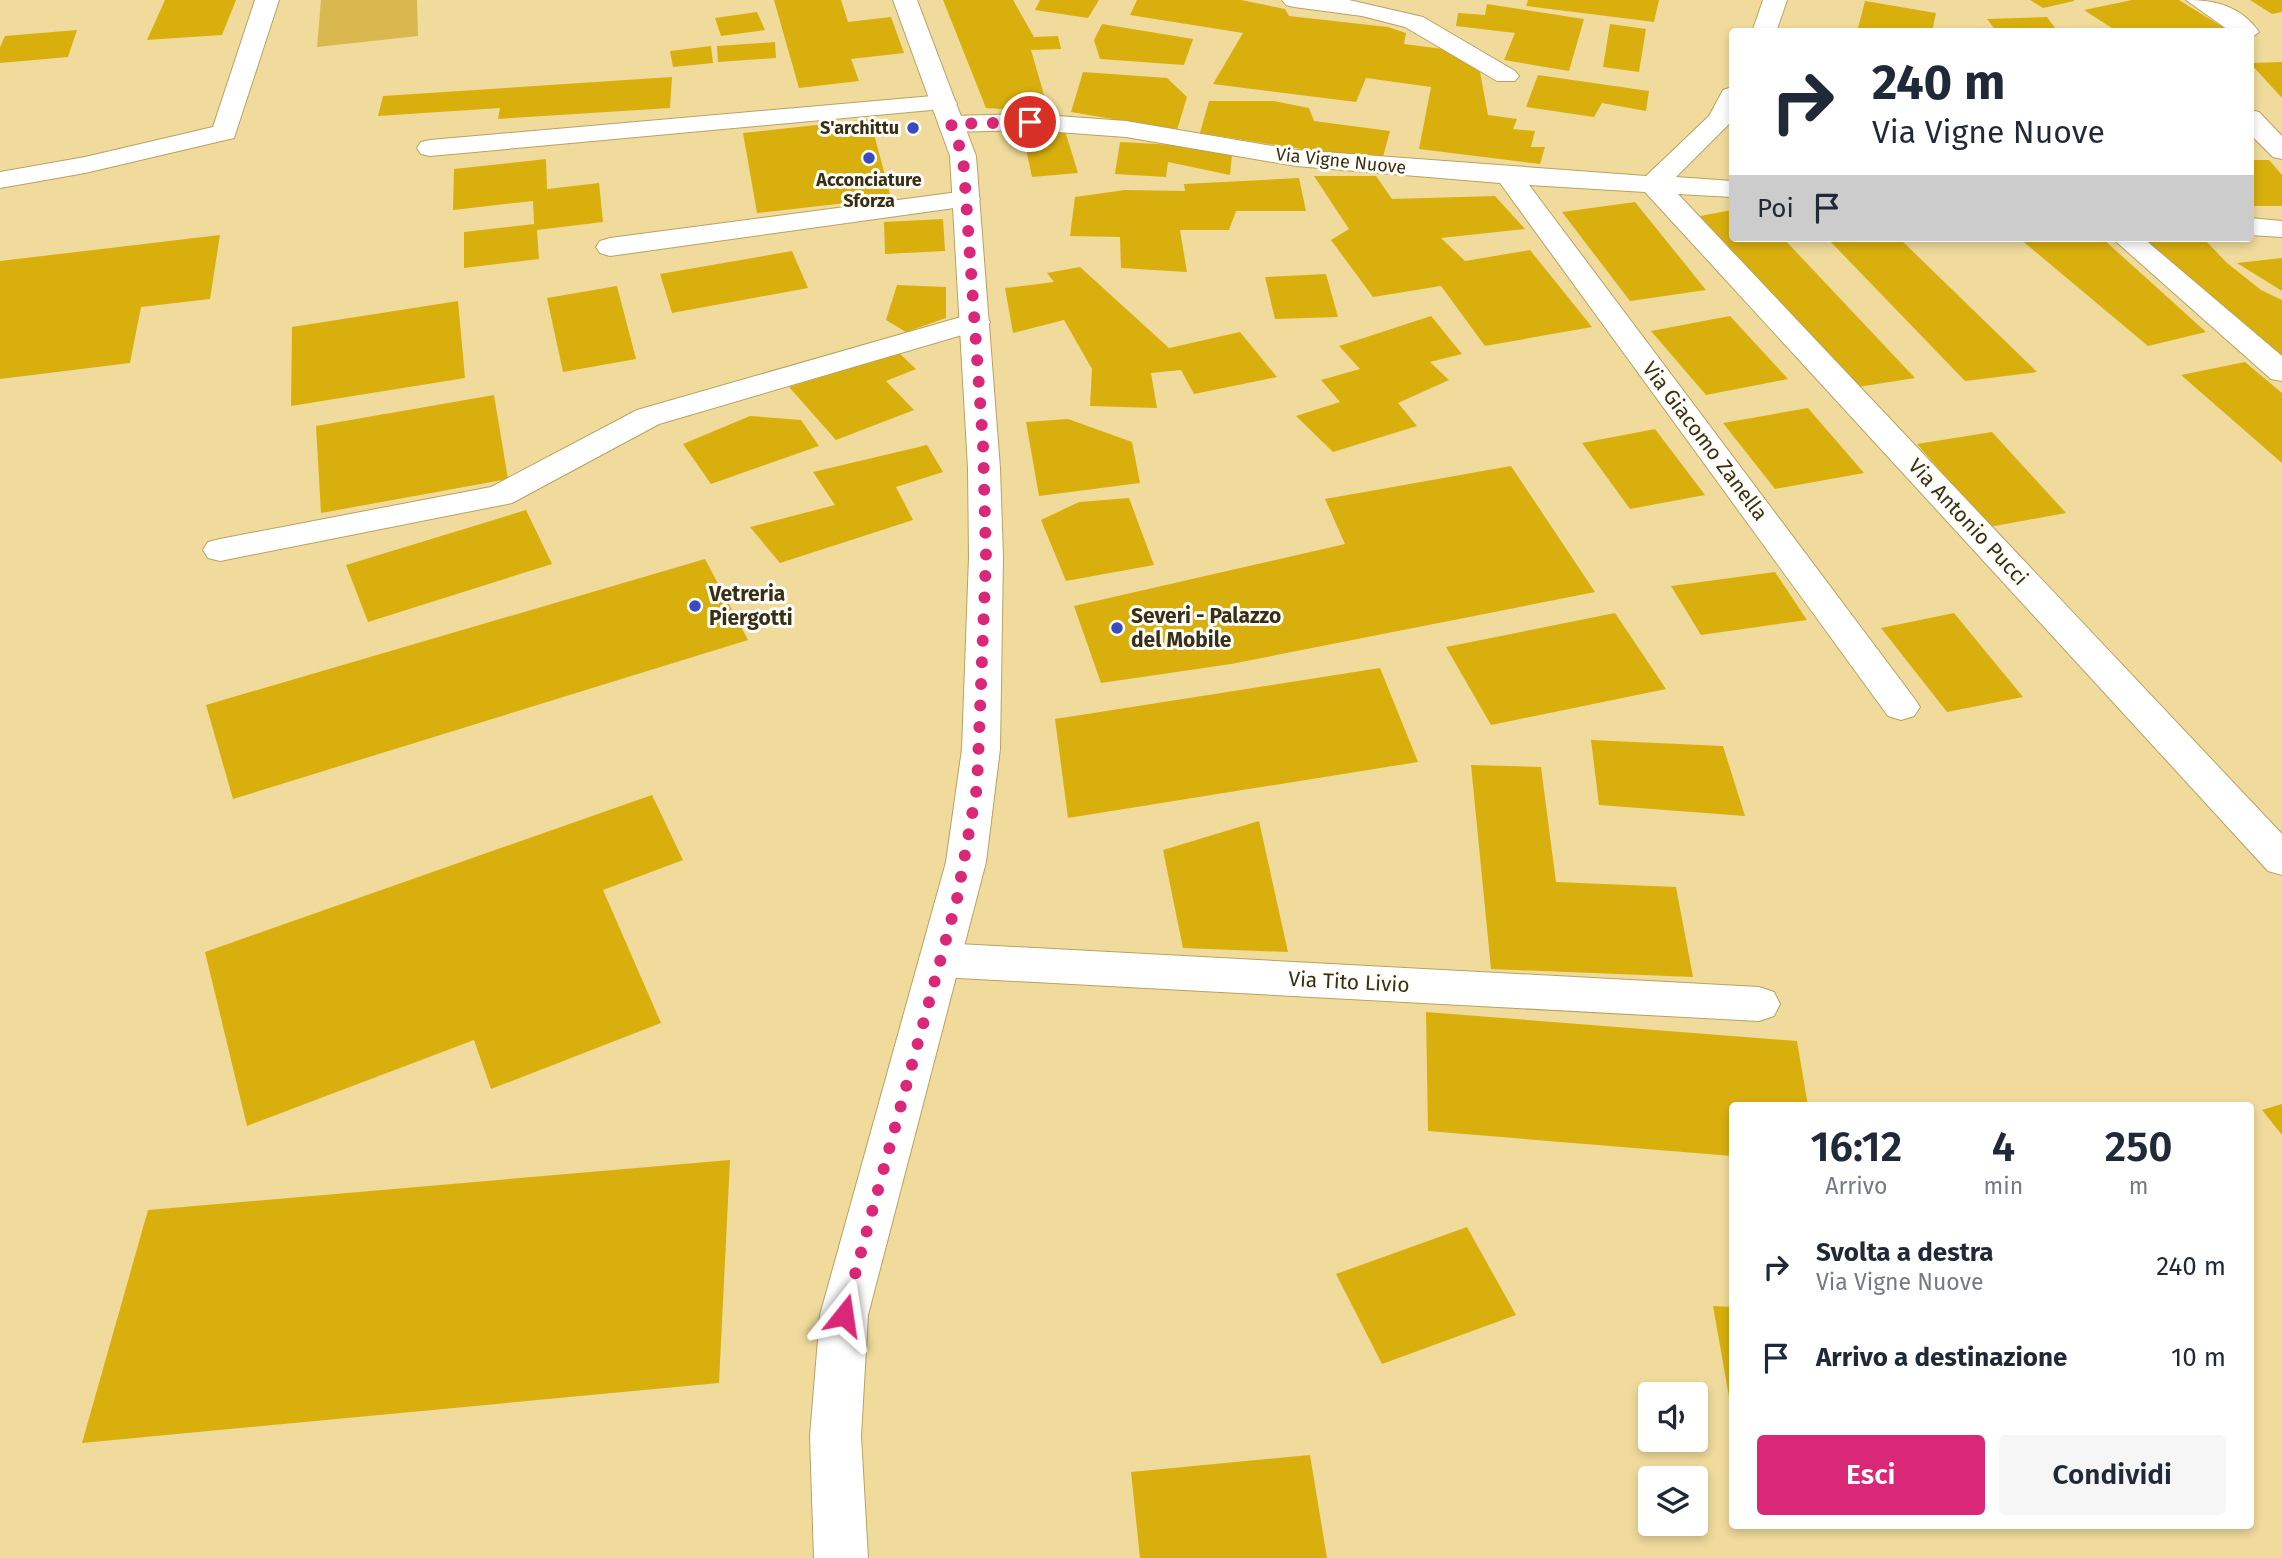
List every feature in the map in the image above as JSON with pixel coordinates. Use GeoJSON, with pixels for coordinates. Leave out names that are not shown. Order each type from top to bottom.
{"type":"FeatureCollection","features":[{"type":"Feature","properties":{"kind":"street"},"geometry":{"type":"LineString","coordinates":[[0,180],[85,165],[225,132],[267,0]]}},
{"type":"Feature","properties":{"kind":"street"},"geometry":{"type":"LineString","coordinates":[[841,1558],[834,1441],[835,1379],[844,1315],[966,862],[981,749],[986,557],[975,322],[963,156],[905,0]]}},
{"type":"Feature","properties":{"kind":"street"},"geometry":{"type":"LineString","coordinates":[[1294,0],[1363,9],[1414,22],[1506,76]]}},
{"type":"Feature","properties":{"kind":"street"},"geometry":{"type":"LineString","coordinates":[[1765,28],[1775,0]]}},
{"type":"Feature","properties":{"kind":"street"},"geometry":{"type":"LineString","coordinates":[[2198,0],[2241,28]]}},
{"type":"Feature","properties":{"kind":"street"},"geometry":{"type":"LineString","coordinates":[[1653,184],[1720,120],[1729,101]]}},
{"type":"Feature","properties":{"kind":"street","name":"Via Vigne Nuove"},"geometry":{"type":"LineString","coordinates":[[430,148],[947,114],[1126,129],[1296,158],[1729,189]]}},
{"type":"Feature","properties":{"kind":"street"},"geometry":{"type":"LineString","coordinates":[[2254,122],[2282,151]]}},
{"type":"Feature","properties":{"kind":"street","name":"Via Giacomo Zanella"},"geometry":{"type":"LineString","coordinates":[[1508,175],[1901,707]]}},
{"type":"Feature","properties":{"kind":"street","name":"Via Antonio Pucci"},"geometry":{"type":"LineString","coordinates":[[1653,184],[2282,860]]}},
{"type":"Feature","properties":{"kind":"street"},"geometry":{"type":"LineString","coordinates":[[610,247],[966,199]]}},
{"type":"Feature","properties":{"kind":"street"},"geometry":{"type":"LineString","coordinates":[[2254,226],[2282,229]]}},
{"type":"Feature","properties":{"kind":"street"},"geometry":{"type":"LineString","coordinates":[[2131,242],[2282,372]]}},
{"type":"Feature","properties":{"kind":"street"},"geometry":{"type":"LineString","coordinates":[[220,550],[500,496],[648,418],[975,322]]}},
{"type":"Feature","properties":{"kind":"street","name":"Via Tito Livio"},"geometry":{"type":"LineString","coordinates":[[940,960],[1759,1004]]}},
{"type":"Feature","properties":{"kind":"shaded area"},"geometry":{"type":"Polygon","coordinates":[[[321,0],[417,0],[418,36],[317,47],[321,0]]]}},
{"type":"Feature","properties":{"kind":"building"},"geometry":{"type":"Polygon","coordinates":[[[165,0],[236,0],[222,35],[147,40],[165,0]]]}},
{"type":"Feature","properties":{"kind":"building"},"geometry":{"type":"Polygon","coordinates":[[[774,0],[841,0],[848,22],[891,17],[904,53],[851,59],[859,81],[799,88],[774,0]]]}},
{"type":"Feature","properties":{"kind":"building"},"geometry":{"type":"Polygon","coordinates":[[[943,0],[1013,0],[1034,37],[1058,36],[1061,49],[1031,50],[1049,112],[986,108],[943,0]]]}},
{"type":"Feature","properties":{"kind":"building"},"geometry":{"type":"Polygon","coordinates":[[[1040,0],[1099,0],[1088,18],[1035,10],[1040,0]]]}},
{"type":"Feature","properties":{"kind":"building"},"geometry":{"type":"Polygon","coordinates":[[[1137,0],[1241,0],[1285,9],[1289,16],[1388,27],[1406,33],[1404,44],[1443,49],[1480,72],[1488,115],[1517,119],[1513,129],[1535,131],[1531,147],[1545,147],[1540,164],[1419,149],[1431,87],[1366,78],[1356,102],[1213,84],[1243,33],[1130,15],[1137,0]]]}},
{"type":"Feature","properties":{"kind":"building"},"geometry":{"type":"Polygon","coordinates":[[[1528,0],[1659,0],[1654,22],[1526,6],[1528,0]]]}},
{"type":"Feature","properties":{"kind":"building"},"geometry":{"type":"Polygon","coordinates":[[[2030,0],[2074,0],[2074,1],[2043,8],[2030,0]]]}},
{"type":"Feature","properties":{"kind":"building"},"geometry":{"type":"Polygon","coordinates":[[[2132,0],[2179,0],[2224,28],[2112,28],[2084,10],[2132,0]]]}},
{"type":"Feature","properties":{"kind":"building"},"geometry":{"type":"Polygon","coordinates":[[[2250,0],[2282,0],[2282,12],[2272,14],[2250,0]]]}},
{"type":"Feature","properties":{"kind":"building"},"geometry":{"type":"Polygon","coordinates":[[[1865,1],[1936,13],[1933,28],[1858,28],[1865,1]]]}},
{"type":"Feature","properties":{"kind":"building"},"geometry":{"type":"Polygon","coordinates":[[[1487,4],[1584,19],[1569,71],[1504,60],[1515,33],[1456,26],[1458,13],[1485,15],[1487,4]]]}},
{"type":"Feature","properties":{"kind":"building"},"geometry":{"type":"Polygon","coordinates":[[[757,12],[765,30],[721,36],[715,18],[757,12]]]}},
{"type":"Feature","properties":{"kind":"building"},"geometry":{"type":"Polygon","coordinates":[[[2047,17],[2055,28],[1994,28],[1987,19],[2047,17]]]}},
{"type":"Feature","properties":{"kind":"building"},"geometry":{"type":"Polygon","coordinates":[[[1102,24],[1193,39],[1184,65],[1100,59],[1094,40],[1102,24]]]}},
{"type":"Feature","properties":{"kind":"building"},"geometry":{"type":"Polygon","coordinates":[[[1610,24],[1646,29],[1639,72],[1603,67],[1610,24]]]}},
{"type":"Feature","properties":{"kind":"building"},"geometry":{"type":"Polygon","coordinates":[[[77,30],[68,57],[0,63],[0,47],[5,36],[77,30]]]}},
{"type":"Feature","properties":{"kind":"building"},"geometry":{"type":"Polygon","coordinates":[[[775,42],[776,58],[718,62],[717,46],[775,42]]]}},
{"type":"Feature","properties":{"kind":"building"},"geometry":{"type":"Polygon","coordinates":[[[711,46],[713,63],[673,67],[670,51],[711,46]]]}},
{"type":"Feature","properties":{"kind":"building"},"geometry":{"type":"Polygon","coordinates":[[[2282,62],[2282,98],[2254,67],[2254,63],[2282,62]]]}},
{"type":"Feature","properties":{"kind":"building"},"geometry":{"type":"Polygon","coordinates":[[[1083,72],[1167,78],[1187,97],[1177,130],[1071,112],[1083,72]]]}},
{"type":"Feature","properties":{"kind":"building"},"geometry":{"type":"Polygon","coordinates":[[[1538,75],[1649,91],[1646,111],[1602,103],[1594,117],[1526,107],[1538,75]]]}},
{"type":"Feature","properties":{"kind":"building"},"geometry":{"type":"Polygon","coordinates":[[[672,77],[670,108],[498,119],[500,108],[378,116],[383,96],[672,77]]]}},
{"type":"Feature","properties":{"kind":"building"},"geometry":{"type":"Polygon","coordinates":[[[1209,101],[1274,101],[1309,108],[1314,121],[1390,131],[1383,157],[1320,152],[1200,133],[1209,101]]]}},
{"type":"Feature","properties":{"kind":"building"},"geometry":{"type":"Polygon","coordinates":[[[870,119],[891,198],[757,213],[743,133],[870,119]]]}},
{"type":"Feature","properties":{"kind":"building"},"geometry":{"type":"Polygon","coordinates":[[[1022,131],[1065,131],[1078,173],[1032,177],[1022,131]]]}},
{"type":"Feature","properties":{"kind":"building"},"geometry":{"type":"Polygon","coordinates":[[[1120,142],[1177,145],[1232,155],[1230,175],[1168,162],[1166,177],[1115,174],[1120,142]]]}},
{"type":"Feature","properties":{"kind":"building"},"geometry":{"type":"Polygon","coordinates":[[[546,159],[547,189],[599,183],[603,222],[537,230],[539,259],[464,268],[464,232],[534,224],[533,201],[453,210],[454,169],[546,159]]]}},
{"type":"Feature","properties":{"kind":"building"},"geometry":{"type":"Polygon","coordinates":[[[2254,160],[2269,160],[2282,175],[2282,206],[2254,206],[2254,160]]]}},
{"type":"Feature","properties":{"kind":"building"},"geometry":{"type":"Polygon","coordinates":[[[1314,176],[1376,176],[1392,199],[1495,196],[1525,229],[1441,238],[1465,261],[1530,250],[1592,327],[1485,346],[1441,286],[1373,297],[1331,240],[1349,229],[1314,176]]]}},
{"type":"Feature","properties":{"kind":"building"},"geometry":{"type":"Polygon","coordinates":[[[1299,178],[1306,211],[1236,211],[1229,230],[1180,230],[1187,272],[1121,268],[1120,237],[1070,236],[1075,197],[1125,190],[1185,191],[1184,184],[1299,178]]]}},
{"type":"Feature","properties":{"kind":"building"},"geometry":{"type":"Polygon","coordinates":[[[1635,202],[1706,290],[1630,301],[1562,212],[1635,202]]]}},
{"type":"Feature","properties":{"kind":"building"},"geometry":{"type":"Polygon","coordinates":[[[1729,211],[1729,242],[1787,242],[1915,378],[1858,387],[1700,216],[1729,211]]]}},
{"type":"Feature","properties":{"kind":"building"},"geometry":{"type":"Polygon","coordinates":[[[943,219],[945,251],[885,254],[884,222],[943,219]]]}},
{"type":"Feature","properties":{"kind":"building"},"geometry":{"type":"Polygon","coordinates":[[[220,235],[210,299],[141,307],[130,363],[0,379],[0,261],[220,235]]]}},
{"type":"Feature","properties":{"kind":"building"},"geometry":{"type":"Polygon","coordinates":[[[1831,242],[1903,242],[2037,372],[1965,381],[1831,242]]]}},
{"type":"Feature","properties":{"kind":"building"},"geometry":{"type":"Polygon","coordinates":[[[2024,242],[2106,242],[2206,332],[2148,346],[2024,242]]]}},
{"type":"Feature","properties":{"kind":"building"},"geometry":{"type":"Polygon","coordinates":[[[2146,242],[2207,242],[2227,263],[2261,290],[2282,300],[2282,357],[2146,242]]]}},
{"type":"Feature","properties":{"kind":"building"},"geometry":{"type":"Polygon","coordinates":[[[792,251],[808,288],[672,313],[660,274],[792,251]]]}},
{"type":"Feature","properties":{"kind":"building"},"geometry":{"type":"Polygon","coordinates":[[[2282,258],[2282,291],[2237,263],[2282,258]]]}},
{"type":"Feature","properties":{"kind":"building"},"geometry":{"type":"Polygon","coordinates":[[[1080,267],[1169,348],[1240,332],[1277,377],[1194,394],[1181,370],[1151,373],[1157,408],[1090,406],[1092,369],[1064,320],[1013,333],[1005,288],[1054,282],[1047,273],[1080,267]]]}},
{"type":"Feature","properties":{"kind":"building"},"geometry":{"type":"Polygon","coordinates":[[[1326,274],[1338,317],[1275,319],[1265,277],[1326,274]]]}},
{"type":"Feature","properties":{"kind":"building"},"geometry":{"type":"Polygon","coordinates":[[[897,285],[946,287],[946,318],[906,332],[886,320],[897,285]]]}},
{"type":"Feature","properties":{"kind":"building"},"geometry":{"type":"Polygon","coordinates":[[[617,286],[636,359],[563,372],[547,298],[617,286]]]}},
{"type":"Feature","properties":{"kind":"building"},"geometry":{"type":"Polygon","coordinates":[[[458,301],[465,378],[291,406],[292,327],[458,301]]]}},
{"type":"Feature","properties":{"kind":"building"},"geometry":{"type":"Polygon","coordinates":[[[1431,316],[1462,354],[1430,362],[1449,380],[1398,403],[1417,426],[1333,452],[1296,416],[1340,402],[1321,380],[1360,369],[1339,346],[1431,316]]]}},
{"type":"Feature","properties":{"kind":"building"},"geometry":{"type":"Polygon","coordinates":[[[1730,316],[1788,379],[1706,395],[1651,331],[1730,316]]]}},
{"type":"Feature","properties":{"kind":"building"},"geometry":{"type":"Polygon","coordinates":[[[899,353],[916,369],[886,381],[914,410],[836,440],[789,387],[899,353]]]}},
{"type":"Feature","properties":{"kind":"building"},"geometry":{"type":"Polygon","coordinates":[[[2245,362],[2282,393],[2282,463],[2181,375],[2245,362]]]}},
{"type":"Feature","properties":{"kind":"building"},"geometry":{"type":"Polygon","coordinates":[[[494,395],[508,479],[321,513],[316,426],[494,395]]]}},
{"type":"Feature","properties":{"kind":"building"},"geometry":{"type":"Polygon","coordinates":[[[1808,408],[1864,473],[1775,489],[1723,423],[1808,408]]]}},
{"type":"Feature","properties":{"kind":"building"},"geometry":{"type":"Polygon","coordinates":[[[750,416],[801,420],[819,446],[711,484],[683,444],[750,416]]]}},
{"type":"Feature","properties":{"kind":"building"},"geometry":{"type":"Polygon","coordinates":[[[1068,419],[1132,442],[1140,483],[1039,496],[1026,422],[1068,419]]]}},
{"type":"Feature","properties":{"kind":"building"},"geometry":{"type":"Polygon","coordinates":[[[1655,429],[1705,495],[1630,509],[1582,443],[1655,429]]]}},
{"type":"Feature","properties":{"kind":"building"},"geometry":{"type":"Polygon","coordinates":[[[1992,432],[2066,513],[1989,527],[1917,444],[1992,432]]]}},
{"type":"Feature","properties":{"kind":"building"},"geometry":{"type":"Polygon","coordinates":[[[927,445],[943,472],[896,487],[913,520],[780,563],[750,527],[835,505],[813,472],[927,445]]]}},
{"type":"Feature","properties":{"kind":"building"},"geometry":{"type":"Polygon","coordinates":[[[1511,466],[1595,592],[1231,664],[1101,683],[1074,606],[1345,544],[1325,499],[1511,466]]]}},
{"type":"Feature","properties":{"kind":"building"},"geometry":{"type":"Polygon","coordinates":[[[1129,498],[1154,565],[1066,581],[1041,520],[1079,502],[1129,498]]]}},
{"type":"Feature","properties":{"kind":"building"},"geometry":{"type":"Polygon","coordinates":[[[526,510],[552,564],[368,622],[346,565],[526,510]]]}},
{"type":"Feature","properties":{"kind":"building"},"geometry":{"type":"Polygon","coordinates":[[[705,559],[748,640],[233,799],[206,705],[705,559]]]}},
{"type":"Feature","properties":{"kind":"building"},"geometry":{"type":"Polygon","coordinates":[[[1775,572],[1807,620],[1701,635],[1671,586],[1775,572]]]}},
{"type":"Feature","properties":{"kind":"building"},"geometry":{"type":"Polygon","coordinates":[[[1615,613],[1666,689],[1491,725],[1446,647],[1615,613]]]}},
{"type":"Feature","properties":{"kind":"building"},"geometry":{"type":"Polygon","coordinates":[[[1954,613],[2023,697],[1947,712],[1881,628],[1954,613]]]}},
{"type":"Feature","properties":{"kind":"building"},"geometry":{"type":"Polygon","coordinates":[[[1380,668],[1418,762],[1068,818],[1055,719],[1380,668]]]}},
{"type":"Feature","properties":{"kind":"building"},"geometry":{"type":"Polygon","coordinates":[[[1591,740],[1723,746],[1745,816],[1599,805],[1591,740]]]}},
{"type":"Feature","properties":{"kind":"building"},"geometry":{"type":"Polygon","coordinates":[[[1471,765],[1541,767],[1556,882],[1676,887],[1693,977],[1491,969],[1471,765]]]}},
{"type":"Feature","properties":{"kind":"building"},"geometry":{"type":"Polygon","coordinates":[[[652,795],[683,860],[603,890],[661,1023],[491,1089],[474,1040],[247,1126],[205,952],[652,795]]]}},
{"type":"Feature","properties":{"kind":"building"},"geometry":{"type":"Polygon","coordinates":[[[1259,821],[1288,952],[1183,948],[1163,850],[1259,821]]]}},
{"type":"Feature","properties":{"kind":"building"},"geometry":{"type":"Polygon","coordinates":[[[1426,1012],[1797,1041],[1807,1102],[1729,1102],[1729,1156],[1428,1131],[1426,1012]]]}},
{"type":"Feature","properties":{"kind":"building"},"geometry":{"type":"Polygon","coordinates":[[[2282,1104],[2282,1135],[2262,1110],[2282,1104]]]}},
{"type":"Feature","properties":{"kind":"building"},"geometry":{"type":"Polygon","coordinates":[[[730,1160],[719,1383],[82,1443],[148,1210],[730,1160]]]}},
{"type":"Feature","properties":{"kind":"building"},"geometry":{"type":"Polygon","coordinates":[[[1467,1227],[1516,1315],[1382,1364],[1336,1274],[1467,1227]]]}},
{"type":"Feature","properties":{"kind":"building"},"geometry":{"type":"Polygon","coordinates":[[[1713,1306],[1729,1307],[1729,1397],[1713,1306]]]}},
{"type":"Feature","properties":{"kind":"building"},"geometry":{"type":"Polygon","coordinates":[[[1310,1455],[1327,1558],[1140,1558],[1131,1472],[1310,1455]]]}},
{"type":"Feature","properties":{"kind":"place","name":"S'archittu"},"geometry":{"type":"Point","coordinates":[913,128]}},
{"type":"Feature","properties":{"kind":"place","name":"Acconciature Sforza"},"geometry":{"type":"Point","coordinates":[869,158]}},
{"type":"Feature","properties":{"kind":"place","name":"Vetreria Piergotti"},"geometry":{"type":"Point","coordinates":[695,606]}},
{"type":"Feature","properties":{"kind":"place","name":"Severi - Palazzo del Mobile"},"geometry":{"type":"Point","coordinates":[1117,628]}},
{"type":"Feature","properties":{"kind":"route"},"geometry":{"type":"LineString","coordinates":[[844,1315],[966,862],[981,749],[986,557],[984,468],[963,156],[951,124],[1030,122]]}}]}
